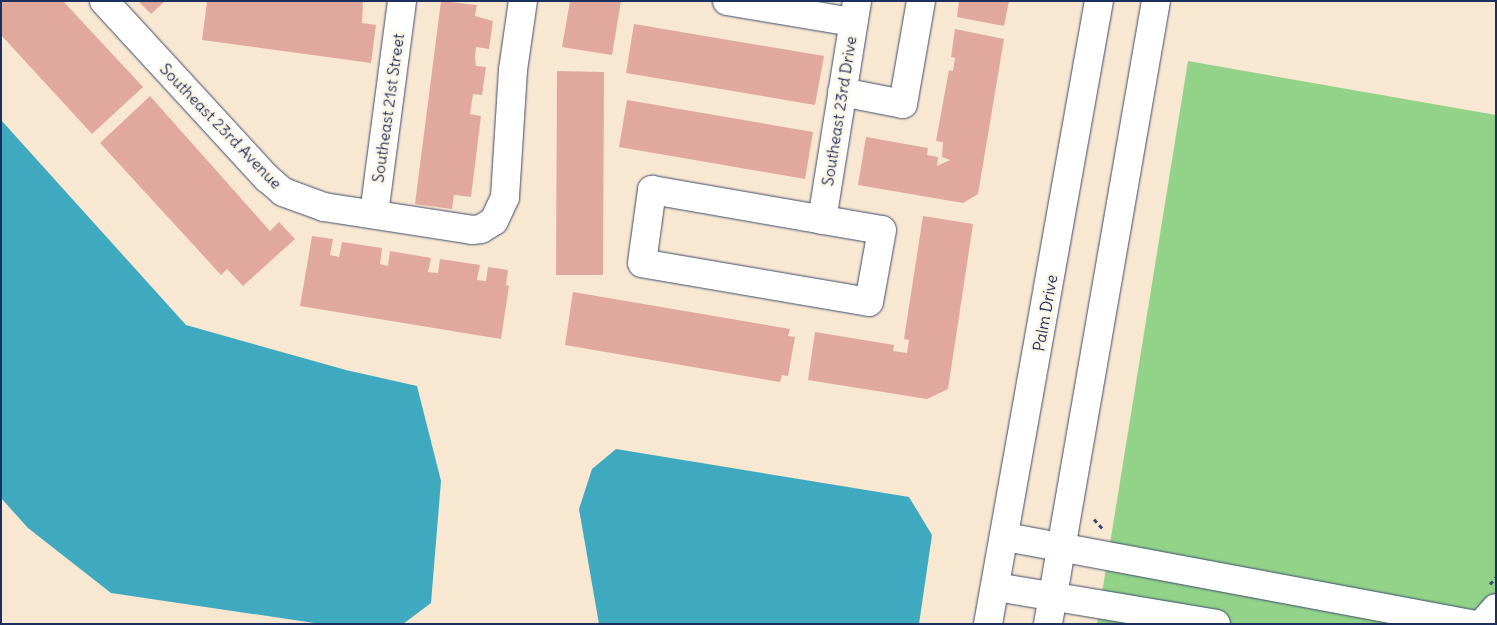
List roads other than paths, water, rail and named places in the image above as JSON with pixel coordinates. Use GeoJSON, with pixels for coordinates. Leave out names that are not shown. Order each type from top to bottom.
{"type":"FeatureCollection","features":[{"type":"Feature","properties":{"kind":"main road","name":"Southeast 23rd Avenue"},"geometry":{"type":"LineString","coordinates":[[104,1],[275,185],[313,205],[472,230],[488,226],[499,213],[507,186],[513,70],[523,1]]}},
{"type":"Feature","properties":{"kind":"main road","name":"Southeast 21st Street"},"geometry":{"type":"LineString","coordinates":[[374,214],[402,1]]}},
{"type":"Feature","properties":{"kind":"main road"},"geometry":{"type":"LineString","coordinates":[[842,92],[903,104],[921,1]]}},
{"type":"Feature","properties":{"kind":"main road","name":"Palm Drive"},"geometry":{"type":"LineString","coordinates":[[988,624],[1006,538],[1099,1]]}},
{"type":"Feature","properties":{"kind":"main road"},"geometry":{"type":"LineString","coordinates":[[1048,624],[1156,1]]}},
{"type":"Feature","properties":{"kind":"main road"},"geometry":{"type":"LineString","coordinates":[[738,2],[855,12]]}},
{"type":"Feature","properties":{"kind":"main road","name":"Southeast 23rd Drive"},"geometry":{"type":"LineString","coordinates":[[822,220],[855,12]]}},
{"type":"Feature","properties":{"kind":"main road"},"geometry":{"type":"LineString","coordinates":[[652,190],[822,220],[882,230],[869,302],[642,263],[652,190]]}},
{"type":"Feature","properties":{"kind":"main road"},"geometry":{"type":"LineString","coordinates":[[1006,538],[1063,546],[1472,624]]}},
{"type":"Feature","properties":{"kind":"main road"},"geometry":{"type":"LineString","coordinates":[[996,587],[1216,624]]}},
{"type":"Feature","properties":{"kind":"main road"},"geometry":{"type":"LineString","coordinates":[[1482,624],[1496,608]]}},
{"type":"Feature","properties":{"kind":"water"},"geometry":{"type":"Polygon","coordinates":[[[1,120],[186,325],[346,370],[417,386],[441,481],[431,603],[403,624],[321,624],[111,593],[28,528],[1,498],[1,120]]]}},
{"type":"Feature","properties":{"kind":"water"},"geometry":{"type":"Polygon","coordinates":[[[616,449],[909,497],[932,535],[919,624],[599,624],[579,509],[592,469],[616,449]]]}}]}
